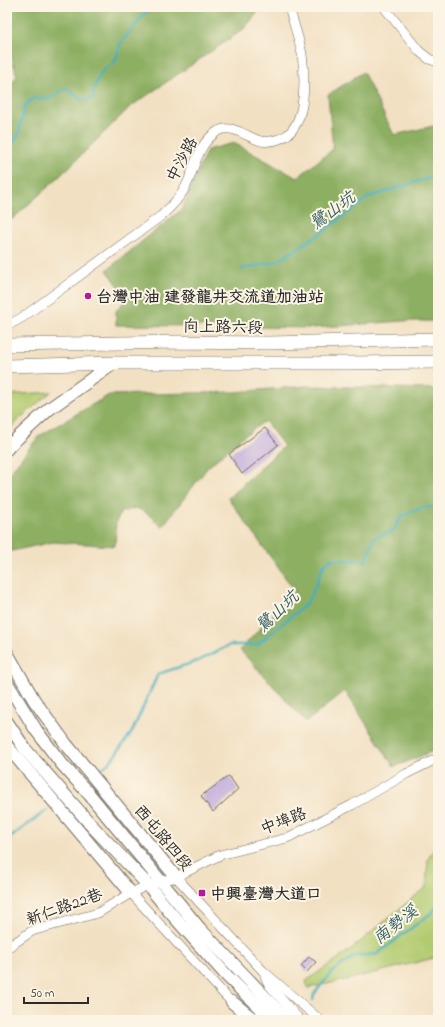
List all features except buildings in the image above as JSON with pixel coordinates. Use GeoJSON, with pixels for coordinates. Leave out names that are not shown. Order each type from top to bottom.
{"type":"FeatureCollection","features":[{"type":"Feature","properties":{"kind":"main road","name":"向上路六段"},"geometry":{"type":"LineString","coordinates":[[7,345],[179,342],[269,343],[438,339]]}},
{"type":"Feature","properties":{"kind":"main road"},"geometry":{"type":"LineString","coordinates":[[7,366],[114,363],[438,362]]}},
{"type":"Feature","properties":{"kind":"street","name":"中沙路"},"geometry":{"type":"LineString","coordinates":[[7,326],[23,317],[161,216],[173,205],[185,188],[200,151],[206,141],[220,130],[230,128],[261,141],[274,140],[287,135],[296,124],[302,108],[304,80],[301,52],[289,7]]}},
{"type":"Feature","properties":{"kind":"street"},"geometry":{"type":"LineString","coordinates":[[384,7],[419,51],[429,59],[438,62]]}},
{"type":"Feature","properties":{"kind":"street"},"geometry":{"type":"LineString","coordinates":[[7,449],[49,409],[114,363]]}},
{"type":"Feature","properties":{"kind":"street","name":"西屯路四段"},"geometry":{"type":"LineString","coordinates":[[7,653],[34,700],[66,744],[176,877],[263,971],[320,1020]]}},
{"type":"Feature","properties":{"kind":"street","name":"西屯路四段"},"geometry":{"type":"LineString","coordinates":[[7,683],[36,730],[61,763],[89,794],[200,929],[287,1020]]}},
{"type":"Feature","properties":{"kind":"street"},"geometry":{"type":"LineString","coordinates":[[7,722],[25,749],[92,826],[148,885],[217,965],[272,1020]]}},
{"type":"Feature","properties":{"kind":"street"},"geometry":{"type":"LineString","coordinates":[[7,746],[131,893],[232,1002],[246,1020]]}},
{"type":"Feature","properties":{"kind":"street","name":"中埠路"},"geometry":{"type":"LineString","coordinates":[[131,893],[148,885],[176,877],[220,855],[286,838],[352,805],[406,774],[438,758]]}},
{"type":"Feature","properties":{"kind":"street","name":"新仁路22巷"},"geometry":{"type":"LineString","coordinates":[[7,948],[32,931],[98,913],[131,893]]}},
{"type":"Feature","properties":{"kind":"street"},"geometry":{"type":"LineString","coordinates":[[263,971],[269,985],[300,1020]]}},
{"type":"Feature","properties":{"kind":"street"},"geometry":{"type":"LineString","coordinates":[[246,976],[296,1020]]}},
{"type":"Feature","properties":{"kind":"street"},"geometry":{"type":"LineString","coordinates":[[232,1002],[254,1020]]}},
{"type":"Feature","properties":{"kind":"green space"},"geometry":{"type":"Polygon","coordinates":[[[7,7],[262,7],[244,29],[130,107],[61,175],[7,224],[7,89],[17,76],[7,42],[7,7]]]}},
{"type":"Feature","properties":{"kind":"green space"},"geometry":{"type":"Polygon","coordinates":[[[363,72],[394,135],[438,125],[438,321],[403,321],[312,328],[116,325],[116,311],[127,298],[107,270],[182,209],[207,150],[234,143],[297,178],[333,149],[328,95],[363,72]]]}},
{"type":"Feature","properties":{"kind":"green space"},"geometry":{"type":"Polygon","coordinates":[[[306,386],[438,389],[438,749],[394,767],[345,691],[306,722],[240,650],[295,591],[228,498],[284,446],[265,421],[241,438],[208,467],[162,527],[148,514],[137,508],[121,512],[116,522],[115,546],[53,542],[7,552],[7,476],[39,436],[109,395],[235,392],[306,386]]]}},
{"type":"Feature","properties":{"kind":"green space"},"geometry":{"type":"Polygon","coordinates":[[[51,392],[18,420],[7,432],[7,395],[51,392]]]}},
{"type":"Feature","properties":{"kind":"green space"},"geometry":{"type":"Polygon","coordinates":[[[438,842],[438,957],[308,988],[306,981],[350,950],[426,887],[428,859],[438,842]]]}},
{"type":"Feature","properties":{"kind":"waterway","name":"鷺山坑"},"geometry":{"type":"LineString","coordinates":[[7,150],[18,136],[25,105],[34,98],[49,99],[66,88],[83,101],[92,98],[99,77],[109,65],[115,62],[120,44],[150,7]]}},
{"type":"Feature","properties":{"kind":"waterway","name":"鷺山坑"},"geometry":{"type":"LineString","coordinates":[[242,269],[278,261],[324,231],[369,197],[438,175]]}},
{"type":"Feature","properties":{"kind":"waterway","name":"鷺山坑"},"geometry":{"type":"LineString","coordinates":[[96,773],[110,762],[132,732],[158,674],[198,661],[230,645],[257,645],[307,603],[317,583],[323,566],[331,559],[366,561],[374,538],[393,531],[402,516],[423,507],[438,507]]}},
{"type":"Feature","properties":{"kind":"waterway","name":"鷺山坑"},"geometry":{"type":"LineString","coordinates":[[7,840],[47,810]]}},
{"type":"Feature","properties":{"kind":"waterway","name":"南勢溪"},"geometry":{"type":"LineString","coordinates":[[313,1000],[314,994],[332,972],[355,956],[377,954],[430,914],[438,906]]}},
{"type":"Feature","properties":{"kind":"place","name":"台灣中油 建發龍井交流道加油站"},"geometry":{"type":"Point","coordinates":[88,296]}},
{"type":"Feature","properties":{"kind":"place","name":"中興臺灣大道口"},"geometry":{"type":"Point","coordinates":[202,893]}}]}
